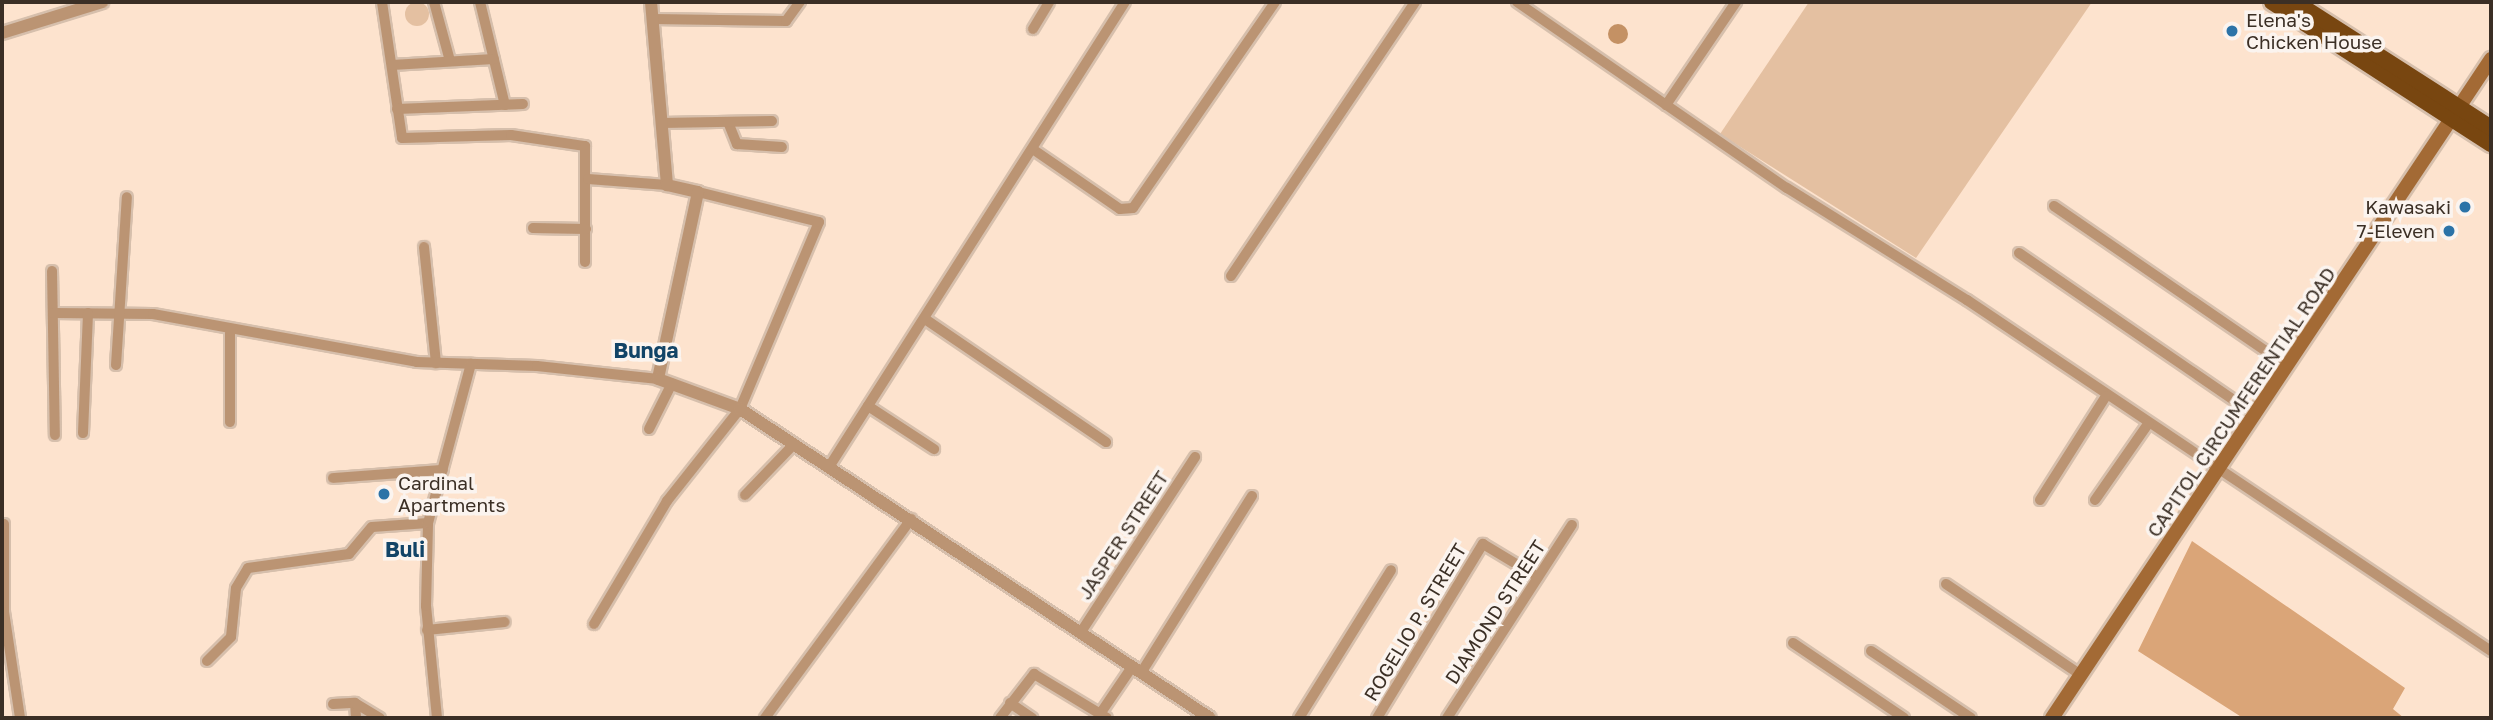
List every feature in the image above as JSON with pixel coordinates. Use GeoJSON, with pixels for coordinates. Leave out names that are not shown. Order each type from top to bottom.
{"type":"FeatureCollection","features":[{"type":"Feature","properties":{"kind":"highway"},"geometry":{"type":"LineString","coordinates":[[2272,2],[2299,9],[2457,113],[2491,144]]}},
{"type":"Feature","properties":{"kind":"highway"},"geometry":{"type":"LineString","coordinates":[[2457,113],[2491,128]]}},
{"type":"Feature","properties":{"kind":"main road","name":"CAPITOL CIRCUMFERENTIAL ROAD"},"geometry":{"type":"LineString","coordinates":[[2052,718],[2220,470],[2491,59]]}},
{"type":"Feature","properties":{"kind":"street"},"geometry":{"type":"LineString","coordinates":[[2,33],[103,2]]}},
{"type":"Feature","properties":{"kind":"street"},"geometry":{"type":"LineString","coordinates":[[382,2],[399,135],[406,141],[511,135],[582,143],[588,179],[585,261]]}},
{"type":"Feature","properties":{"kind":"street"},"geometry":{"type":"LineString","coordinates":[[434,2],[450,61]]}},
{"type":"Feature","properties":{"kind":"street"},"geometry":{"type":"LineString","coordinates":[[480,2],[505,105]]}},
{"type":"Feature","properties":{"kind":"street"},"geometry":{"type":"LineString","coordinates":[[651,2],[667,185]]}},
{"type":"Feature","properties":{"kind":"street"},"geometry":{"type":"LineString","coordinates":[[653,19],[786,21],[800,2]]}},
{"type":"Feature","properties":{"kind":"street"},"geometry":{"type":"LineString","coordinates":[[1033,29],[1049,2]]}},
{"type":"Feature","properties":{"kind":"street"},"geometry":{"type":"LineString","coordinates":[[829,467],[1034,150],[1125,2]]}},
{"type":"Feature","properties":{"kind":"street"},"geometry":{"type":"LineString","coordinates":[[1034,150],[1120,209],[1133,208],[1275,2]]}},
{"type":"Feature","properties":{"kind":"street"},"geometry":{"type":"LineString","coordinates":[[1231,276],[1415,2]]}},
{"type":"Feature","properties":{"kind":"street"},"geometry":{"type":"LineString","coordinates":[[1517,2],[1666,105],[2491,651]]}},
{"type":"Feature","properties":{"kind":"street"},"geometry":{"type":"LineString","coordinates":[[1666,105],[1736,2]]}},
{"type":"Feature","properties":{"kind":"street"},"geometry":{"type":"LineString","coordinates":[[392,65],[494,59]]}},
{"type":"Feature","properties":{"kind":"street"},"geometry":{"type":"LineString","coordinates":[[397,109],[523,104]]}},
{"type":"Feature","properties":{"kind":"street"},"geometry":{"type":"LineString","coordinates":[[662,123],[772,121]]}},
{"type":"Feature","properties":{"kind":"street"},"geometry":{"type":"LineString","coordinates":[[728,122],[737,144],[782,147]]}},
{"type":"Feature","properties":{"kind":"street"},"geometry":{"type":"LineString","coordinates":[[588,179],[667,185],[819,222],[740,409],[667,501],[594,624]]}},
{"type":"Feature","properties":{"kind":"street"},"geometry":{"type":"LineString","coordinates":[[658,379],[698,192]]}},
{"type":"Feature","properties":{"kind":"street"},"geometry":{"type":"LineString","coordinates":[[116,365],[127,197]]}},
{"type":"Feature","properties":{"kind":"street"},"geometry":{"type":"LineString","coordinates":[[2054,206],[2288,366]]}},
{"type":"Feature","properties":{"kind":"street"},"geometry":{"type":"LineString","coordinates":[[533,228],[586,229]]}},
{"type":"Feature","properties":{"kind":"street"},"geometry":{"type":"LineString","coordinates":[[424,247],[436,363]]}},
{"type":"Feature","properties":{"kind":"street"},"geometry":{"type":"LineString","coordinates":[[2019,253],[2256,415]]}},
{"type":"Feature","properties":{"kind":"street"},"geometry":{"type":"LineString","coordinates":[[52,271],[55,436]]}},
{"type":"Feature","properties":{"kind":"street"},"geometry":{"type":"LineString","coordinates":[[53,313],[120,313],[172,317],[230,333],[436,363],[658,379],[672,383],[740,409],[1210,718]]}},
{"type":"Feature","properties":{"kind":"street"},"geometry":{"type":"LineString","coordinates":[[83,433],[88,313]]}},
{"type":"Feature","properties":{"kind":"street"},"geometry":{"type":"LineString","coordinates":[[925,319],[1106,442]]}},
{"type":"Feature","properties":{"kind":"street"},"geometry":{"type":"LineString","coordinates":[[230,333],[230,422]]}},
{"type":"Feature","properties":{"kind":"street"},"geometry":{"type":"LineString","coordinates":[[437,718],[427,630],[428,523],[471,364]]}},
{"type":"Feature","properties":{"kind":"street"},"geometry":{"type":"LineString","coordinates":[[649,429],[672,383]]}},
{"type":"Feature","properties":{"kind":"street"},"geometry":{"type":"LineString","coordinates":[[2040,500],[2106,396]]}},
{"type":"Feature","properties":{"kind":"street"},"geometry":{"type":"LineString","coordinates":[[868,406],[933,449]]}},
{"type":"Feature","properties":{"kind":"street"},"geometry":{"type":"LineString","coordinates":[[2095,500],[2148,424]]}},
{"type":"Feature","properties":{"kind":"street"},"geometry":{"type":"LineString","coordinates":[[745,495],[793,444]]}},
{"type":"Feature","properties":{"kind":"street","name":"JASPER STREET"},"geometry":{"type":"LineString","coordinates":[[1081,632],[1195,457]]}},
{"type":"Feature","properties":{"kind":"street"},"geometry":{"type":"LineString","coordinates":[[333,478],[443,470]]}},
{"type":"Feature","properties":{"kind":"street"},"geometry":{"type":"LineString","coordinates":[[1000,718],[1037,674],[1104,716],[1252,496]]}},
{"type":"Feature","properties":{"kind":"street"},"geometry":{"type":"LineString","coordinates":[[765,718],[911,519]]}},
{"type":"Feature","properties":{"kind":"street"},"geometry":{"type":"LineString","coordinates":[[207,661],[232,637],[236,588],[248,568],[349,554],[372,527],[428,523]]}},
{"type":"Feature","properties":{"kind":"street"},"geometry":{"type":"LineString","coordinates":[[5,524],[4,611],[20,718]]}},
{"type":"Feature","properties":{"kind":"street","name":"DIAMOND STREET"},"geometry":{"type":"LineString","coordinates":[[1447,718],[1572,525]]}},
{"type":"Feature","properties":{"kind":"street","name":"ROGELIO P. STREET"},"geometry":{"type":"LineString","coordinates":[[1377,718],[1483,544],[1538,577]]}},
{"type":"Feature","properties":{"kind":"street"},"geometry":{"type":"LineString","coordinates":[[1299,718],[1391,570]]}},
{"type":"Feature","properties":{"kind":"street"},"geometry":{"type":"LineString","coordinates":[[1945,584],[2081,675]]}},
{"type":"Feature","properties":{"kind":"street"},"geometry":{"type":"LineString","coordinates":[[427,630],[505,622]]}},
{"type":"Feature","properties":{"kind":"street"},"geometry":{"type":"LineString","coordinates":[[1793,643],[1904,718]]}},
{"type":"Feature","properties":{"kind":"street"},"geometry":{"type":"LineString","coordinates":[[1871,652],[1971,718]]}},
{"type":"Feature","properties":{"kind":"street"},"geometry":{"type":"LineString","coordinates":[[355,703],[356,718]]}},
{"type":"Feature","properties":{"kind":"street"},"geometry":{"type":"LineString","coordinates":[[334,704],[355,703],[380,718]]}},
{"type":"Feature","properties":{"kind":"street"},"geometry":{"type":"LineString","coordinates":[[1010,703],[1032,718]]}},
{"type":"Feature","properties":{"kind":"shaded area"},"geometry":{"type":"Polygon","coordinates":[[[417,2],[426,5],[429,14],[426,23],[417,26],[408,23],[405,14],[408,5],[417,2]]]}},
{"type":"Feature","properties":{"kind":"shaded area"},"geometry":{"type":"Polygon","coordinates":[[[1809,2],[2092,2],[1916,258],[1720,134],[1809,2]]]}},
{"type":"Feature","properties":{"kind":"shaded area"},"geometry":{"type":"Polygon","coordinates":[[[1618,24],[1625,27],[1628,34],[1625,41],[1618,44],[1611,41],[1608,34],[1611,27],[1618,24]]]}},
{"type":"Feature","properties":{"kind":"shaded area"},"geometry":{"type":"Polygon","coordinates":[[[2192,541],[2405,688],[2393,709],[2404,718],[2243,718],[2138,651],[2192,541]]]}},
{"type":"Feature","properties":{"kind":"place","name":"Elena's Chicken House"},"geometry":{"type":"Point","coordinates":[2232,31]}},
{"type":"Feature","properties":{"kind":"place","name":"Kawasaki"},"geometry":{"type":"Point","coordinates":[2465,207]}},
{"type":"Feature","properties":{"kind":"place","name":"7-Eleven"},"geometry":{"type":"Point","coordinates":[2449,231]}},
{"type":"Feature","properties":{"kind":"place","name":"Cardinal Apartments"},"geometry":{"type":"Point","coordinates":[384,494]}},
{"type":"Feature","properties":{"kind":"district","name":"Bunga"},"geometry":{"type":"Point","coordinates":[646,350]}},
{"type":"Feature","properties":{"kind":"district","name":"Buli"},"geometry":{"type":"Point","coordinates":[405,549]}}]}
